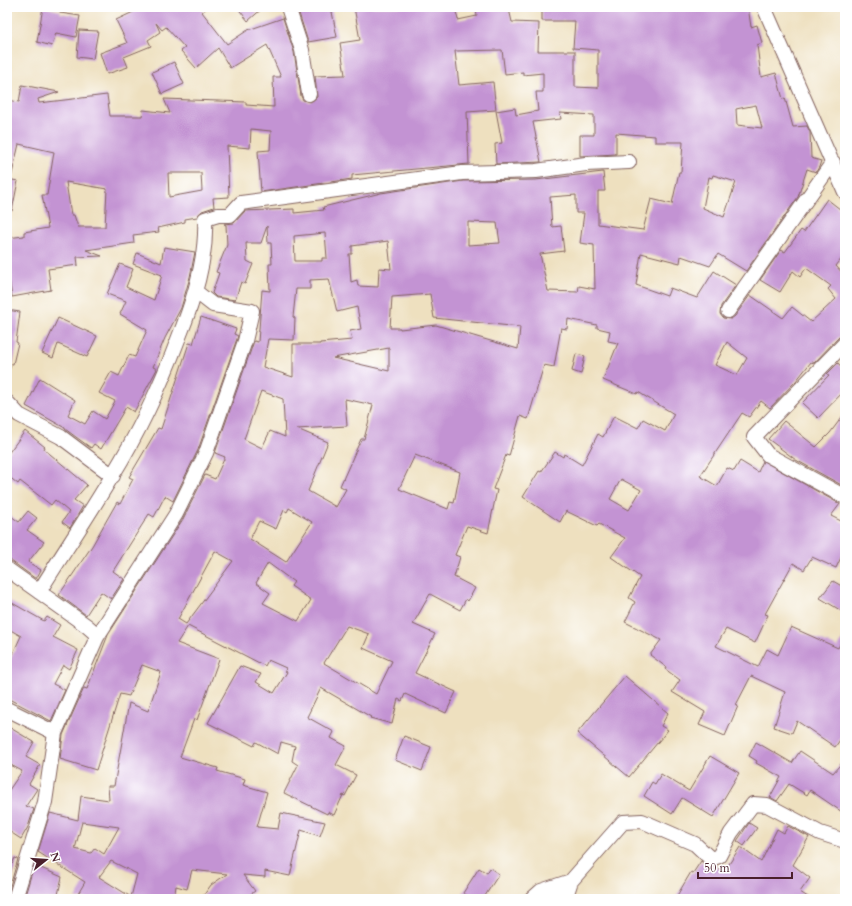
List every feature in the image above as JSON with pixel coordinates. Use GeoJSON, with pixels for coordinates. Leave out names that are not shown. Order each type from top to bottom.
{"type":"FeatureCollection","features":[{"type":"Feature","properties":{"kind":"street"},"geometry":{"type":"LineString","coordinates":[[288,7],[302,50],[309,94]]}},
{"type":"Feature","properties":{"kind":"street"},"geometry":{"type":"LineString","coordinates":[[764,7],[799,91],[833,162],[845,192]]}},
{"type":"Feature","properties":{"kind":"street"},"geometry":{"type":"LineString","coordinates":[[39,592],[113,476],[145,417],[168,366],[193,300],[206,238],[205,219],[230,215],[241,203],[462,173],[536,171],[586,164],[630,162]]}},
{"type":"Feature","properties":{"kind":"street"},"geometry":{"type":"LineString","coordinates":[[728,311],[833,162]]}},
{"type":"Feature","properties":{"kind":"street"},"geometry":{"type":"LineString","coordinates":[[15,899],[45,802],[55,733],[97,637],[176,514],[206,453],[245,341],[252,311],[213,305],[195,292]]}},
{"type":"Feature","properties":{"kind":"street"},"geometry":{"type":"LineString","coordinates":[[845,343],[754,437],[768,455],[845,497]]}},
{"type":"Feature","properties":{"kind":"street"},"geometry":{"type":"LineString","coordinates":[[7,402],[19,415],[61,437],[113,476]]}},
{"type":"Feature","properties":{"kind":"street"},"geometry":{"type":"LineString","coordinates":[[7,569],[87,626],[95,633],[97,637]]}},
{"type":"Feature","properties":{"kind":"street"},"geometry":{"type":"LineString","coordinates":[[7,709],[55,733]]}},
{"type":"Feature","properties":{"kind":"street"},"geometry":{"type":"LineString","coordinates":[[565,899],[571,881],[623,822],[642,821],[695,844],[711,859],[719,856],[731,832],[753,804],[767,806],[820,833],[845,840]]}},
{"type":"Feature","properties":{"kind":"street"},"geometry":{"type":"LineString","coordinates":[[532,899],[541,892],[571,881]]}},
{"type":"Feature","properties":{"kind":"building"},"geometry":{"type":"Polygon","coordinates":[[[43,7],[61,11],[60,13],[80,16],[76,37],[56,33],[52,46],[37,42],[43,7]]]}},
{"type":"Feature","properties":{"kind":"building"},"geometry":{"type":"Polygon","coordinates":[[[144,7],[208,7],[202,12],[227,44],[248,30],[283,18],[294,52],[301,96],[303,100],[310,102],[317,97],[315,76],[345,75],[340,43],[360,40],[354,7],[455,7],[458,20],[477,16],[476,7],[502,7],[503,10],[509,9],[512,22],[539,23],[538,51],[575,51],[575,87],[598,88],[598,50],[573,48],[575,21],[542,21],[542,7],[748,7],[751,27],[757,25],[762,43],[757,45],[761,77],[776,73],[793,127],[807,126],[810,132],[811,158],[821,161],[819,167],[816,172],[807,169],[798,197],[746,271],[718,254],[710,266],[681,256],[680,263],[641,253],[636,285],[667,296],[670,288],[697,298],[714,271],[736,285],[721,306],[720,314],[723,318],[731,319],[735,316],[750,295],[783,318],[792,307],[811,322],[836,299],[828,289],[831,286],[806,268],[800,277],[793,271],[780,292],[760,280],[781,250],[785,252],[801,230],[804,232],[827,199],[845,213],[845,254],[836,266],[845,276],[845,334],[839,337],[814,363],[811,362],[796,381],[770,408],[761,401],[749,417],[742,413],[700,476],[717,486],[727,468],[734,471],[740,461],[758,472],[763,461],[840,504],[831,516],[845,523],[845,549],[836,568],[812,557],[804,570],[793,563],[765,614],[768,615],[755,643],[726,629],[716,646],[758,667],[767,649],[778,655],[791,627],[838,648],[845,634],[845,733],[835,747],[797,721],[792,733],[774,727],[785,692],[751,676],[736,705],[738,706],[725,736],[699,725],[705,712],[672,692],[680,680],[650,655],[661,640],[625,622],[635,602],[629,598],[640,577],[611,557],[625,538],[599,524],[597,526],[566,511],[560,522],[523,497],[539,471],[541,472],[555,452],[563,457],[564,454],[582,465],[598,434],[603,437],[614,416],[638,428],[643,419],[665,431],[674,414],[638,392],[637,394],[603,380],[618,343],[608,341],[610,331],[597,328],[597,325],[568,319],[567,329],[561,328],[554,367],[544,365],[528,419],[520,416],[509,456],[506,455],[493,489],[497,490],[488,533],[467,526],[455,555],[460,557],[454,577],[475,588],[468,601],[466,599],[460,610],[430,594],[413,624],[435,634],[415,673],[456,692],[446,713],[405,694],[402,701],[398,699],[392,724],[370,718],[371,717],[321,688],[307,717],[334,732],[331,738],[346,746],[336,765],[356,775],[345,796],[343,795],[334,815],[328,812],[327,814],[284,793],[298,765],[292,761],[295,746],[281,742],[278,754],[256,742],[254,746],[208,723],[240,666],[261,674],[256,682],[274,693],[287,672],[285,671],[286,668],[268,660],[265,666],[188,626],[177,643],[219,659],[197,720],[194,719],[180,757],[218,768],[217,771],[245,779],[243,785],[267,792],[257,827],[278,829],[281,813],[325,822],[320,836],[301,830],[290,876],[265,871],[265,877],[243,875],[255,891],[244,899],[201,899],[211,885],[227,874],[192,870],[187,889],[176,886],[174,899],[75,899],[85,882],[38,852],[50,813],[78,820],[81,796],[109,800],[108,786],[114,786],[129,703],[148,711],[161,672],[142,665],[129,696],[120,694],[96,770],[60,759],[63,735],[84,688],[87,689],[108,635],[183,519],[205,475],[215,479],[225,457],[215,453],[254,341],[258,342],[262,290],[270,291],[269,264],[272,264],[271,243],[268,243],[267,226],[261,243],[246,243],[247,261],[253,264],[245,284],[241,282],[235,300],[216,297],[212,293],[219,273],[216,272],[227,245],[226,225],[224,224],[234,223],[245,211],[294,209],[294,213],[324,210],[323,207],[381,193],[463,181],[536,180],[603,172],[605,191],[598,191],[598,224],[643,230],[651,199],[672,204],[679,172],[681,172],[683,142],[655,142],[655,136],[616,133],[616,154],[580,156],[580,135],[594,135],[594,115],[560,113],[561,119],[533,122],[541,162],[496,164],[495,144],[502,143],[496,111],[515,108],[516,115],[538,111],[536,92],[543,92],[543,73],[523,75],[523,72],[505,74],[502,50],[455,51],[459,85],[493,82],[496,110],[467,112],[469,164],[352,175],[352,179],[261,192],[258,151],[270,150],[271,131],[251,129],[250,148],[227,146],[229,197],[213,198],[214,207],[202,211],[197,217],[185,219],[185,222],[158,228],[159,232],[133,235],[134,243],[86,250],[102,256],[77,257],[78,265],[48,269],[51,290],[12,297],[7,266],[7,238],[24,236],[24,232],[48,228],[42,195],[47,195],[54,152],[19,144],[11,178],[7,178],[7,100],[19,102],[22,85],[59,92],[38,99],[39,103],[107,95],[110,116],[142,116],[143,110],[170,113],[164,99],[246,102],[246,105],[274,107],[273,77],[281,77],[267,45],[230,68],[218,48],[196,68],[181,51],[185,48],[166,27],[162,30],[156,23],[160,32],[148,40],[151,46],[124,57],[128,67],[107,74],[100,53],[127,43],[116,20],[144,7]],[[756,105],[736,109],[737,125],[762,128],[756,105]],[[168,173],[169,197],[202,191],[201,173],[168,173]],[[713,175],[712,178],[709,177],[703,208],[724,217],[736,182],[713,175]],[[66,182],[71,215],[74,215],[78,227],[105,227],[107,189],[66,182]],[[576,195],[550,197],[552,227],[561,226],[564,251],[540,254],[548,291],[578,292],[579,286],[595,289],[594,245],[580,243],[584,213],[576,213],[576,195]],[[468,222],[468,245],[500,243],[497,223],[468,222]],[[325,233],[294,236],[295,261],[322,261],[322,258],[327,258],[325,233]],[[388,241],[352,246],[352,254],[349,254],[351,282],[357,280],[358,286],[378,287],[379,268],[391,269],[388,241]],[[329,279],[310,280],[310,289],[296,289],[293,317],[295,318],[294,340],[268,339],[263,367],[293,377],[293,344],[320,344],[352,340],[350,331],[361,329],[357,307],[337,312],[329,279]],[[430,294],[392,297],[390,328],[436,325],[518,349],[520,327],[434,318],[430,294]],[[727,342],[715,365],[737,375],[747,358],[727,342]],[[389,348],[333,358],[389,371],[389,348]],[[261,391],[244,439],[262,448],[270,431],[285,437],[283,399],[261,391]],[[345,399],[347,426],[297,429],[328,442],[308,491],[336,507],[346,489],[340,486],[361,439],[364,439],[373,405],[345,399]],[[415,455],[399,489],[448,509],[450,502],[454,503],[460,472],[415,455]],[[621,479],[610,499],[629,510],[641,490],[621,479]],[[289,508],[287,512],[284,510],[276,529],[259,521],[250,539],[286,562],[312,522],[289,508]],[[215,551],[178,619],[186,624],[233,561],[215,551]],[[268,563],[256,583],[270,593],[263,603],[298,621],[311,600],[291,586],[294,582],[268,563]],[[347,626],[324,663],[376,694],[392,661],[363,648],[369,634],[347,626]],[[82,822],[75,849],[91,853],[95,848],[104,854],[119,827],[82,822]],[[111,861],[99,877],[131,897],[137,874],[111,861]]]}},
{"type":"Feature","properties":{"kind":"building"},"geometry":{"type":"Polygon","coordinates":[[[237,7],[264,7],[248,21],[237,7]]]}},
{"type":"Feature","properties":{"kind":"building"},"geometry":{"type":"Polygon","coordinates":[[[297,7],[331,7],[337,37],[308,42],[297,7]]]}},
{"type":"Feature","properties":{"kind":"building"},"geometry":{"type":"Polygon","coordinates":[[[79,30],[98,31],[93,59],[77,57],[79,30]]]}},
{"type":"Feature","properties":{"kind":"building"},"geometry":{"type":"Polygon","coordinates":[[[174,62],[184,84],[162,94],[152,72],[174,62]]]}},
{"type":"Feature","properties":{"kind":"building"},"geometry":{"type":"Polygon","coordinates":[[[7,179],[18,181],[12,211],[7,210],[7,179]]]}},
{"type":"Feature","properties":{"kind":"building"},"geometry":{"type":"Polygon","coordinates":[[[164,247],[195,252],[190,277],[181,308],[165,338],[153,367],[157,369],[134,412],[126,407],[101,449],[94,444],[91,448],[65,428],[26,406],[40,378],[75,400],[68,415],[85,424],[93,411],[105,419],[115,401],[99,393],[111,372],[119,376],[129,355],[135,357],[147,330],[120,314],[126,301],[107,294],[120,264],[133,269],[126,287],[154,300],[162,275],[133,264],[137,253],[161,263],[164,247]]]}},
{"type":"Feature","properties":{"kind":"building"},"geometry":{"type":"Polygon","coordinates":[[[7,310],[20,312],[16,342],[18,343],[13,364],[11,364],[9,371],[7,370],[7,310]]]}},
{"type":"Feature","properties":{"kind":"building"},"geometry":{"type":"Polygon","coordinates":[[[201,317],[236,329],[234,334],[238,336],[198,450],[173,501],[165,496],[154,517],[149,514],[113,571],[124,579],[111,599],[101,592],[86,615],[59,595],[92,546],[117,502],[120,504],[133,479],[129,477],[158,428],[161,429],[189,343],[193,344],[201,317]]]}},
{"type":"Feature","properties":{"kind":"building"},"geometry":{"type":"Polygon","coordinates":[[[58,318],[97,336],[87,357],[58,344],[53,358],[42,353],[58,318]]]}},
{"type":"Feature","properties":{"kind":"building"},"geometry":{"type":"Polygon","coordinates":[[[576,354],[585,356],[581,374],[572,371],[576,354]]]}},
{"type":"Feature","properties":{"kind":"building"},"geometry":{"type":"Polygon","coordinates":[[[838,363],[845,371],[845,390],[818,418],[802,403],[829,375],[827,374],[838,363]]]}},
{"type":"Feature","properties":{"kind":"building"},"geometry":{"type":"Polygon","coordinates":[[[845,413],[845,487],[796,460],[768,439],[784,421],[816,447],[830,433],[845,413]]]}},
{"type":"Feature","properties":{"kind":"building"},"geometry":{"type":"Polygon","coordinates":[[[25,431],[87,485],[74,500],[83,506],[70,528],[62,522],[69,512],[55,500],[51,505],[20,481],[18,484],[7,475],[7,455],[25,431]]]}},
{"type":"Feature","properties":{"kind":"building"},"geometry":{"type":"Polygon","coordinates":[[[28,511],[37,518],[27,530],[44,542],[28,562],[41,570],[36,579],[7,558],[7,513],[19,522],[28,511]]]}},
{"type":"Feature","properties":{"kind":"building"},"geometry":{"type":"Polygon","coordinates":[[[833,581],[845,588],[845,613],[820,598],[833,581]]]}},
{"type":"Feature","properties":{"kind":"building"},"geometry":{"type":"Polygon","coordinates":[[[7,600],[44,621],[47,617],[60,625],[53,637],[78,650],[69,669],[63,665],[53,684],[65,690],[51,721],[7,698],[7,658],[10,660],[21,636],[7,628],[7,600]]]}},
{"type":"Feature","properties":{"kind":"building"},"geometry":{"type":"Polygon","coordinates":[[[625,676],[668,713],[661,726],[668,730],[629,777],[577,733],[625,676]]]}},
{"type":"Feature","properties":{"kind":"building"},"geometry":{"type":"Polygon","coordinates":[[[7,726],[34,742],[26,757],[40,765],[29,784],[37,789],[26,806],[34,809],[28,827],[21,839],[7,830],[7,793],[22,771],[7,763],[7,726]]]}},
{"type":"Feature","properties":{"kind":"building"},"geometry":{"type":"Polygon","coordinates":[[[404,736],[431,747],[422,771],[395,760],[404,736]]]}},
{"type":"Feature","properties":{"kind":"building"},"geometry":{"type":"Polygon","coordinates":[[[756,742],[792,763],[800,751],[833,773],[845,759],[845,814],[810,790],[807,795],[789,784],[777,801],[770,797],[781,777],[756,763],[757,761],[749,756],[756,742]]]}},
{"type":"Feature","properties":{"kind":"building"},"geometry":{"type":"Polygon","coordinates":[[[710,756],[739,773],[713,817],[682,798],[672,814],[644,796],[652,782],[655,784],[661,774],[689,791],[710,756]]]}},
{"type":"Feature","properties":{"kind":"building"},"geometry":{"type":"Polygon","coordinates":[[[749,823],[757,828],[744,846],[737,841],[749,823]]]}},
{"type":"Feature","properties":{"kind":"building"},"geometry":{"type":"Polygon","coordinates":[[[788,826],[809,837],[793,865],[810,878],[800,892],[811,899],[675,899],[691,872],[693,873],[701,861],[709,867],[716,866],[724,872],[740,847],[761,862],[777,829],[784,833],[788,826]]]}},
{"type":"Feature","properties":{"kind":"building"},"geometry":{"type":"Polygon","coordinates":[[[15,858],[18,859],[7,896],[7,862],[12,864],[15,858]]]}},
{"type":"Feature","properties":{"kind":"building"},"geometry":{"type":"Polygon","coordinates":[[[34,865],[62,877],[57,899],[24,899],[34,865]]]}},
{"type":"Feature","properties":{"kind":"building"},"geometry":{"type":"Polygon","coordinates":[[[479,868],[487,873],[490,868],[499,874],[483,899],[473,899],[463,893],[479,868]]]}}]}
